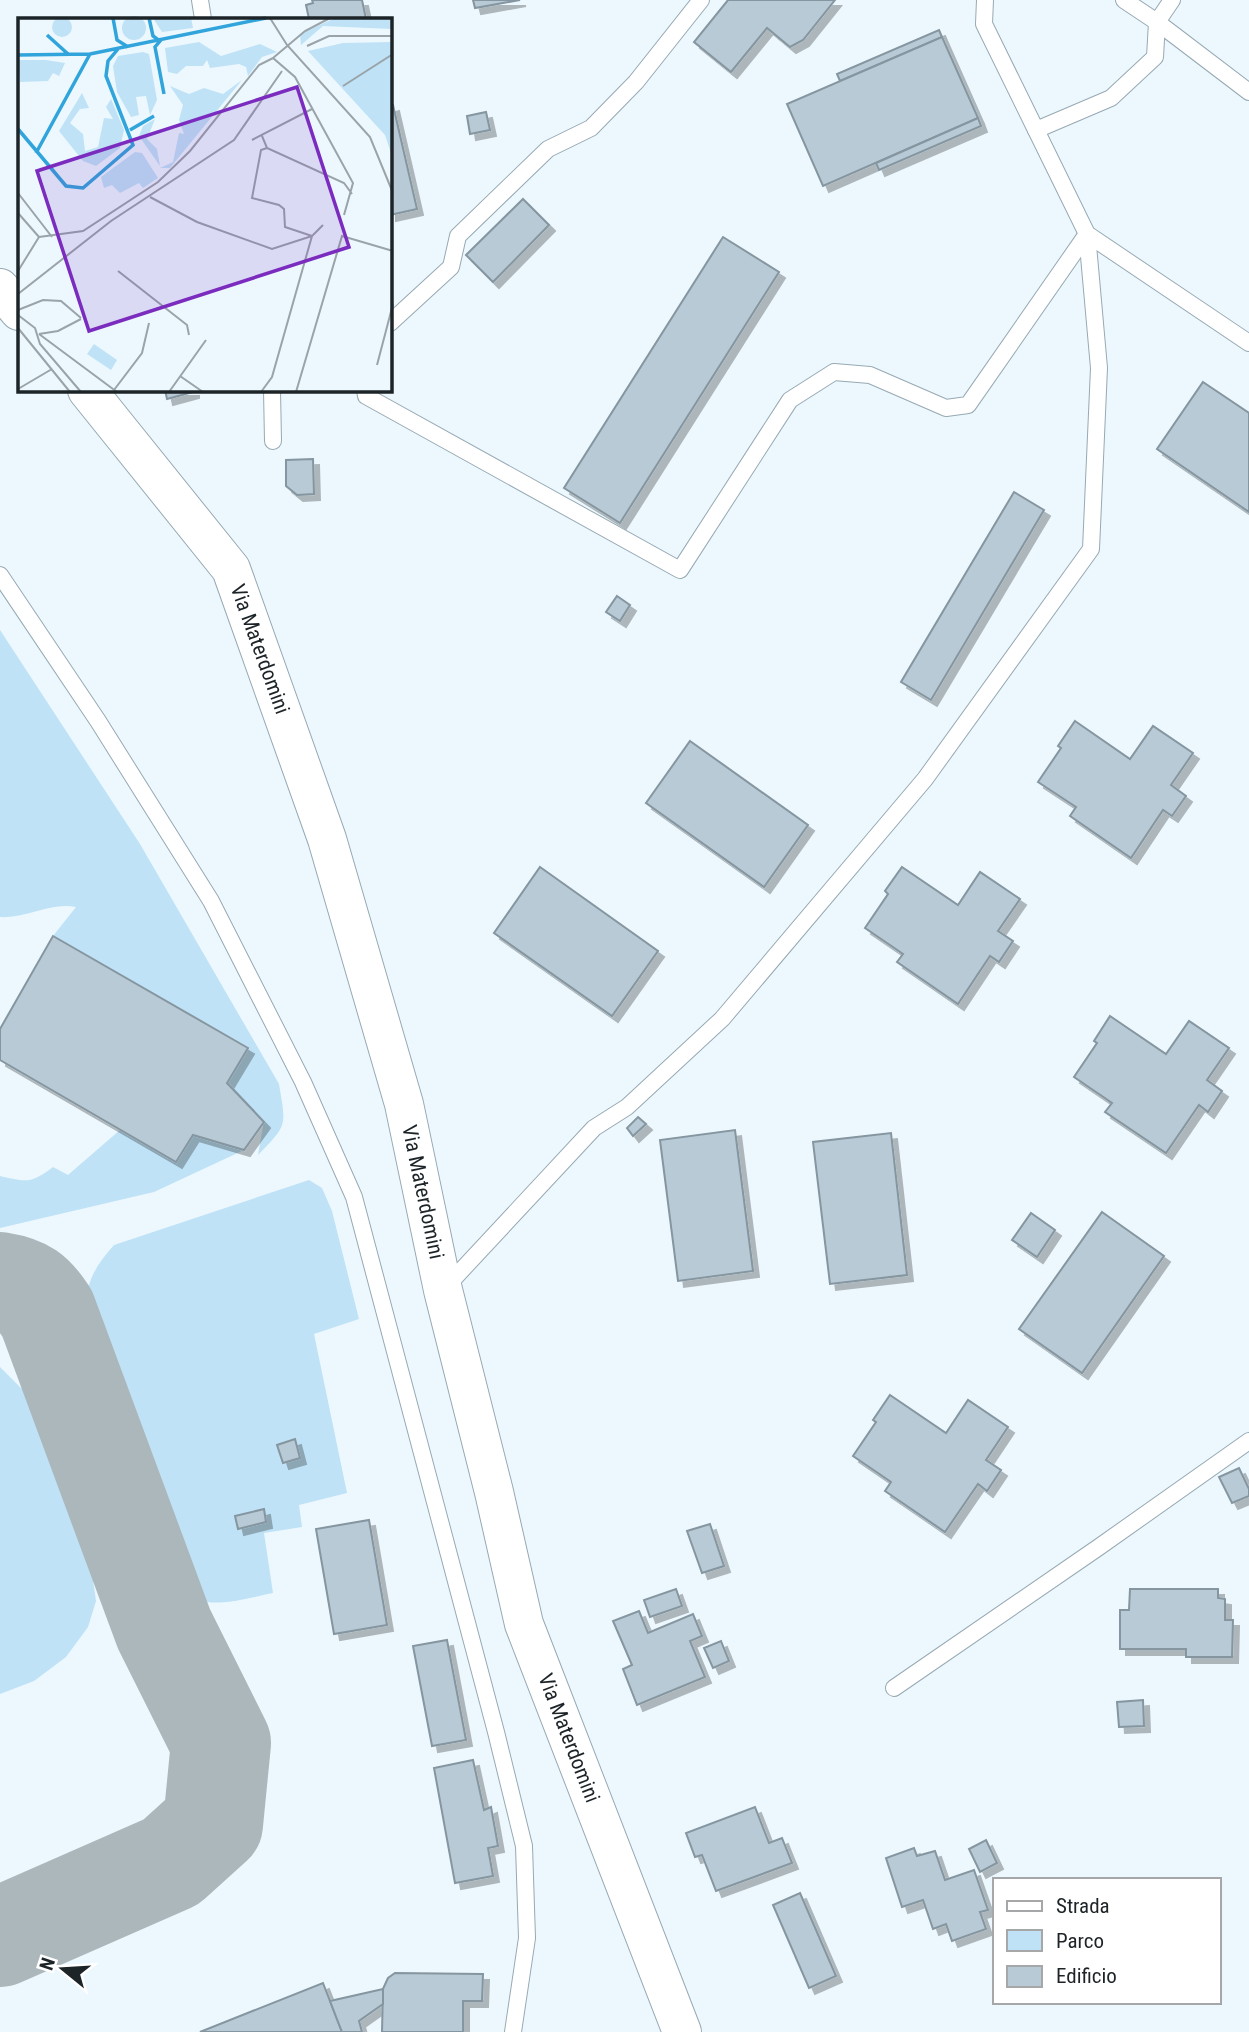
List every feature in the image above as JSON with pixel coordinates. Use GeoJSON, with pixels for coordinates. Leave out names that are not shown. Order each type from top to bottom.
{"type":"FeatureCollection","features":[{"type":"Feature","properties":{"kind":"street"},"geometry":{"type":"LineString","coordinates":[[0,288],[18,310]]}},
{"type":"Feature","properties":{"kind":"street","name":"Via Materdomini"},"geometry":{"type":"LineString","coordinates":[[89,392],[231,569],[327,838],[404,1104],[444,1293],[524,1624],[682,2032]]}},
{"type":"Feature","properties":{"kind":"lane"},"geometry":{"type":"LineString","coordinates":[[200,0],[203,18]]}},
{"type":"Feature","properties":{"kind":"lane"},"geometry":{"type":"LineString","coordinates":[[392,321],[451,267],[458,236],[548,149],[592,128],[636,82],[701,0]]}},
{"type":"Feature","properties":{"kind":"lane"},"geometry":{"type":"LineString","coordinates":[[444,1293],[626,1107],[722,1019],[925,779],[1091,549],[1099,368],[1087,234],[984,24],[985,0]]}},
{"type":"Feature","properties":{"kind":"lane"},"geometry":{"type":"LineString","coordinates":[[1124,0],[1249,92]]}},
{"type":"Feature","properties":{"kind":"lane"},"geometry":{"type":"LineString","coordinates":[[1036,130],[1111,98],[1155,57],[1157,22],[1171,0]]}},
{"type":"Feature","properties":{"kind":"lane"},"geometry":{"type":"LineString","coordinates":[[1087,234],[1249,343]]}},
{"type":"Feature","properties":{"kind":"lane"},"geometry":{"type":"LineString","coordinates":[[365,392],[366,396],[680,570],[790,400],[834,372],[870,375],[946,408],[968,405],[1087,234]]}},
{"type":"Feature","properties":{"kind":"lane"},"geometry":{"type":"LineString","coordinates":[[272,392],[273,441]]}},
{"type":"Feature","properties":{"kind":"lane"},"geometry":{"type":"LineString","coordinates":[[0,575],[98,721],[211,901],[303,1082],[354,1197],[524,1846],[527,1938],[513,2032]]}},
{"type":"Feature","properties":{"kind":"lane"},"geometry":{"type":"LineString","coordinates":[[894,1688],[1249,1440]]}},
{"type":"Feature","properties":{"kind":"green space"},"geometry":{"type":"Polygon","coordinates":[[[0,630],[140,844],[279,1084],[283,1108],[282,1124],[275,1137],[258,1155],[264,1121],[227,1083],[248,1047],[53,936],[76,907],[57,907],[19,916],[0,917],[0,630]]]}},
{"type":"Feature","properties":{"kind":"green space"},"geometry":{"type":"Polygon","coordinates":[[[120,1130],[176,1162],[193,1135],[244,1150],[154,1192],[0,1228],[0,1176],[28,1180],[53,1167],[68,1175],[120,1130]]]}},
{"type":"Feature","properties":{"kind":"green space"},"geometry":{"type":"Polygon","coordinates":[[[309,1180],[322,1188],[332,1211],[359,1319],[314,1334],[347,1493],[299,1505],[302,1527],[264,1533],[273,1593],[228,1602],[205,1602],[196,1598],[185,1585],[86,1307],[88,1289],[102,1259],[114,1245],[309,1180]]]}},
{"type":"Feature","properties":{"kind":"green space"},"geometry":{"type":"Polygon","coordinates":[[[0,1367],[26,1393],[93,1580],[96,1601],[88,1627],[66,1657],[34,1681],[0,1694],[0,1367]]]}},
{"type":"Feature","properties":{"kind":"building"},"geometry":{"type":"Polygon","coordinates":[[[312,0],[362,0],[366,18],[309,18],[306,5],[313,3],[312,0]]]}},
{"type":"Feature","properties":{"kind":"building"},"geometry":{"type":"Polygon","coordinates":[[[473,0],[520,0],[475,8],[473,0]]]}},
{"type":"Feature","properties":{"kind":"building"},"geometry":{"type":"Polygon","coordinates":[[[728,0],[835,0],[803,40],[790,47],[767,28],[731,72],[694,42],[728,0]]]}},
{"type":"Feature","properties":{"kind":"building"},"geometry":{"type":"Polygon","coordinates":[[[939,30],[942,37],[840,81],[837,74],[939,30]]]}},
{"type":"Feature","properties":{"kind":"building"},"geometry":{"type":"Polygon","coordinates":[[[942,37],[978,118],[823,186],[787,104],[942,37]]]}},
{"type":"Feature","properties":{"kind":"building"},"geometry":{"type":"Polygon","coordinates":[[[392,105],[417,209],[392,215],[392,105]]]}},
{"type":"Feature","properties":{"kind":"building"},"geometry":{"type":"Polygon","coordinates":[[[486,112],[490,130],[470,134],[467,116],[486,112]]]}},
{"type":"Feature","properties":{"kind":"building"},"geometry":{"type":"Polygon","coordinates":[[[978,118],[981,126],[879,170],[876,163],[978,118]]]}},
{"type":"Feature","properties":{"kind":"building"},"geometry":{"type":"Polygon","coordinates":[[[523,199],[549,225],[493,282],[466,255],[523,199]]]}},
{"type":"Feature","properties":{"kind":"building"},"geometry":{"type":"Polygon","coordinates":[[[723,237],[779,272],[620,523],[564,488],[723,237]]]}},
{"type":"Feature","properties":{"kind":"building"},"geometry":{"type":"Polygon","coordinates":[[[1203,382],[1249,413],[1249,512],[1157,449],[1203,382]]]}},
{"type":"Feature","properties":{"kind":"building"},"geometry":{"type":"Polygon","coordinates":[[[165,392],[193,392],[167,399],[165,392]]]}},
{"type":"Feature","properties":{"kind":"building"},"geometry":{"type":"Polygon","coordinates":[[[313,459],[314,494],[297,495],[286,486],[286,460],[313,459]]]}},
{"type":"Feature","properties":{"kind":"building"},"geometry":{"type":"Polygon","coordinates":[[[1014,492],[1044,510],[931,700],[901,682],[1014,492]]]}},
{"type":"Feature","properties":{"kind":"building"},"geometry":{"type":"Polygon","coordinates":[[[617,596],[630,605],[620,621],[606,612],[617,596]]]}},
{"type":"Feature","properties":{"kind":"building"},"geometry":{"type":"Polygon","coordinates":[[[1075,721],[1130,759],[1153,726],[1193,753],[1171,785],[1186,796],[1172,816],[1163,810],[1131,858],[1070,816],[1076,807],[1038,782],[1075,721]]]}},
{"type":"Feature","properties":{"kind":"building"},"geometry":{"type":"Polygon","coordinates":[[[690,741],[808,825],[764,887],[646,803],[690,741]]]}},
{"type":"Feature","properties":{"kind":"building"},"geometry":{"type":"Polygon","coordinates":[[[540,867],[658,951],[612,1016],[494,933],[540,867]]]}},
{"type":"Feature","properties":{"kind":"building"},"geometry":{"type":"Polygon","coordinates":[[[902,867],[958,905],[980,872],[1020,899],[998,931],[1013,941],[999,962],[990,956],[958,1004],[897,962],[903,954],[865,928],[902,867]]]}},
{"type":"Feature","properties":{"kind":"building"},"geometry":{"type":"Polygon","coordinates":[[[53,936],[248,1048],[227,1083],[264,1122],[244,1150],[193,1135],[176,1162],[0,1060],[0,1029],[53,936]]]}},
{"type":"Feature","properties":{"kind":"building"},"geometry":{"type":"Polygon","coordinates":[[[1110,1016],[1166,1054],[1189,1021],[1229,1048],[1207,1080],[1222,1091],[1208,1112],[1199,1105],[1166,1153],[1105,1112],[1112,1103],[1074,1077],[1097,1043],[1094,1041],[1110,1016]]]}},
{"type":"Feature","properties":{"kind":"building"},"geometry":{"type":"Polygon","coordinates":[[[638,1117],[646,1124],[633,1136],[627,1128],[638,1117]]]}},
{"type":"Feature","properties":{"kind":"building"},"geometry":{"type":"Polygon","coordinates":[[[735,1130],[753,1271],[678,1281],[660,1140],[735,1130]]]}},
{"type":"Feature","properties":{"kind":"building"},"geometry":{"type":"Polygon","coordinates":[[[891,1133],[907,1275],[830,1284],[813,1142],[891,1133]]]}},
{"type":"Feature","properties":{"kind":"building"},"geometry":{"type":"Polygon","coordinates":[[[1102,1212],[1164,1256],[1082,1373],[1019,1329],[1102,1212]]]}},
{"type":"Feature","properties":{"kind":"building"},"geometry":{"type":"Polygon","coordinates":[[[1031,1213],[1055,1230],[1037,1257],[1012,1240],[1031,1213]]]}},
{"type":"Feature","properties":{"kind":"building"},"geometry":{"type":"Polygon","coordinates":[[[890,1395],[946,1433],[968,1400],[1008,1427],[986,1460],[1001,1470],[987,1491],[978,1484],[945,1532],[885,1491],[891,1482],[853,1456],[890,1395]]]}},
{"type":"Feature","properties":{"kind":"building"},"geometry":{"type":"Polygon","coordinates":[[[295,1439],[300,1458],[283,1463],[277,1445],[295,1439]]]}},
{"type":"Feature","properties":{"kind":"building"},"geometry":{"type":"Polygon","coordinates":[[[1239,1468],[1249,1489],[1249,1496],[1232,1503],[1219,1477],[1239,1468]]]}},
{"type":"Feature","properties":{"kind":"building"},"geometry":{"type":"Polygon","coordinates":[[[264,1509],[266,1522],[238,1529],[235,1516],[264,1509]]]}},
{"type":"Feature","properties":{"kind":"building"},"geometry":{"type":"Polygon","coordinates":[[[369,1520],[387,1625],[334,1634],[316,1529],[369,1520]]]}},
{"type":"Feature","properties":{"kind":"building"},"geometry":{"type":"Polygon","coordinates":[[[710,1524],[724,1566],[702,1573],[687,1531],[710,1524]]]}},
{"type":"Feature","properties":{"kind":"building"},"geometry":{"type":"Polygon","coordinates":[[[676,1589],[682,1606],[650,1617],[644,1600],[676,1589]]]}},
{"type":"Feature","properties":{"kind":"building"},"geometry":{"type":"Polygon","coordinates":[[[1130,1589],[1218,1589],[1218,1598],[1225,1599],[1225,1620],[1233,1620],[1232,1657],[1186,1657],[1186,1649],[1120,1649],[1120,1610],[1129,1610],[1130,1589]]]}},
{"type":"Feature","properties":{"kind":"building"},"geometry":{"type":"Polygon","coordinates":[[[639,1611],[648,1633],[693,1614],[702,1636],[690,1641],[705,1677],[637,1705],[623,1669],[632,1665],[613,1621],[639,1611]]]}},
{"type":"Feature","properties":{"kind":"building"},"geometry":{"type":"Polygon","coordinates":[[[447,1640],[466,1740],[432,1746],[413,1646],[447,1640]]]}},
{"type":"Feature","properties":{"kind":"building"},"geometry":{"type":"Polygon","coordinates":[[[721,1641],[729,1661],[713,1668],[704,1648],[721,1641]]]}},
{"type":"Feature","properties":{"kind":"building"},"geometry":{"type":"Polygon","coordinates":[[[1143,1700],[1144,1726],[1119,1727],[1117,1702],[1143,1700]]]}},
{"type":"Feature","properties":{"kind":"building"},"geometry":{"type":"Polygon","coordinates":[[[473,1760],[484,1810],[491,1807],[498,1846],[488,1848],[493,1876],[455,1883],[434,1768],[473,1760]]]}},
{"type":"Feature","properties":{"kind":"building"},"geometry":{"type":"Polygon","coordinates":[[[755,1807],[769,1843],[782,1838],[792,1863],[716,1891],[702,1855],[695,1857],[686,1833],[755,1807]]]}},
{"type":"Feature","properties":{"kind":"building"},"geometry":{"type":"Polygon","coordinates":[[[986,1840],[997,1863],[980,1872],[969,1849],[986,1840]]]}},
{"type":"Feature","properties":{"kind":"building"},"geometry":{"type":"Polygon","coordinates":[[[914,1848],[917,1856],[935,1851],[945,1880],[974,1870],[988,1910],[980,1912],[986,1929],[952,1941],[946,1924],[933,1929],[923,1900],[902,1907],[886,1858],[914,1848]]]}},
{"type":"Feature","properties":{"kind":"building"},"geometry":{"type":"Polygon","coordinates":[[[800,1893],[836,1976],[809,1988],[773,1905],[800,1893]]]}},
{"type":"Feature","properties":{"kind":"building"},"geometry":{"type":"Polygon","coordinates":[[[395,1973],[483,1974],[482,2001],[463,2001],[463,2032],[382,2032],[383,1989],[382,1991],[388,1978],[395,1973]]]}},
{"type":"Feature","properties":{"kind":"building"},"geometry":{"type":"Polygon","coordinates":[[[323,1983],[342,2032],[200,2032],[323,1983]]]}},
{"type":"Feature","properties":{"kind":"building"},"geometry":{"type":"Polygon","coordinates":[[[383,1989],[383,2004],[359,2021],[362,2032],[342,2032],[330,2001],[383,1989]]]}},
{"type":"Feature","properties":{"kind":"taxiway"},"geometry":{"type":"LineString","coordinates":[[0,1282],[28,1292],[47,1313],[164,1629],[221,1743],[213,1824],[171,1862],[0,1937]]}}]}
